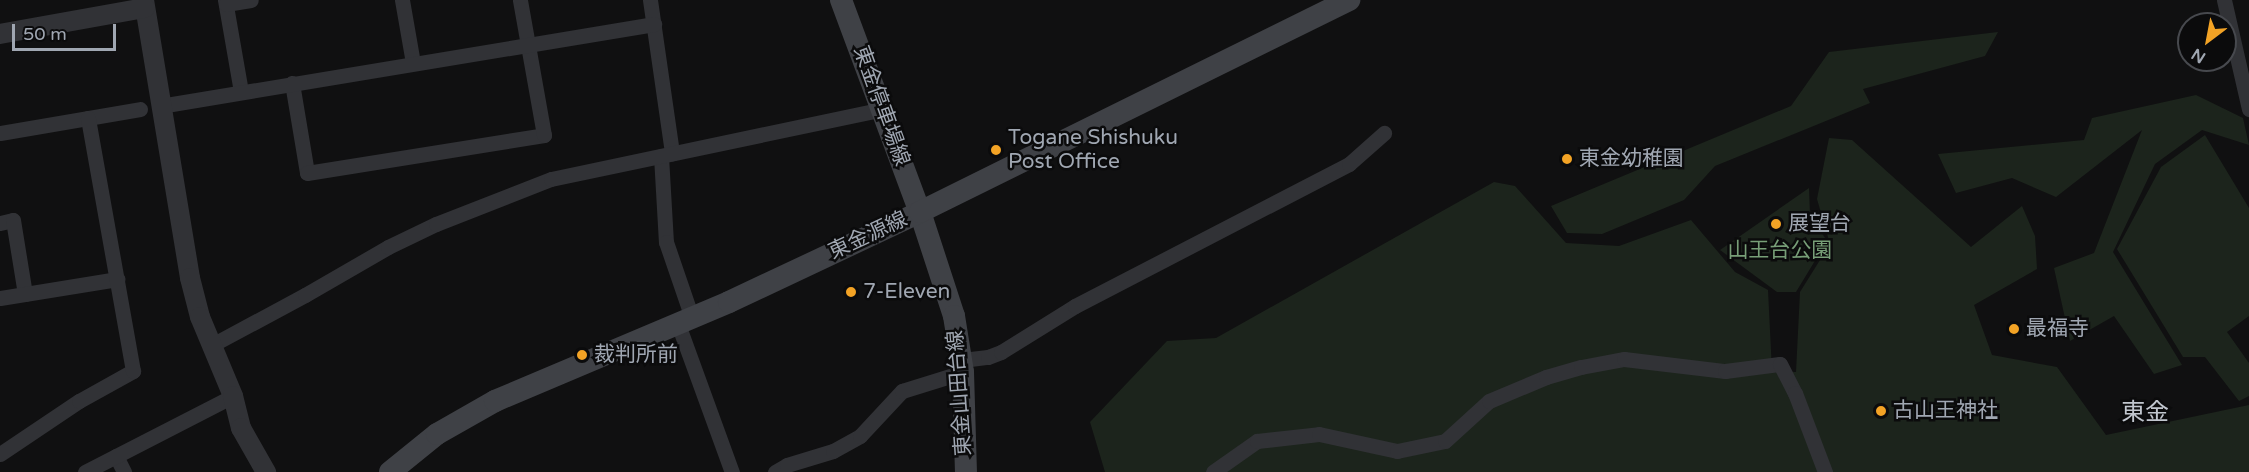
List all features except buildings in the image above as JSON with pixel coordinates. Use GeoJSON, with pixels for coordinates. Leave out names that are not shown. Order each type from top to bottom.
{"type":"FeatureCollection","features":[{"type":"Feature","properties":{"kind":"main road","name":"東金停車場線"},"geometry":{"type":"LineString","coordinates":[[841,0],[920,212]]}},
{"type":"Feature","properties":{"kind":"main road","name":"東金源線"},"geometry":{"type":"LineString","coordinates":[[390,472],[437,434],[495,401],[685,321],[920,212],[1349,0]]}},
{"type":"Feature","properties":{"kind":"main road","name":"東金山田台線"},"geometry":{"type":"LineString","coordinates":[[920,212],[954,316],[962,366],[966,472]]}},
{"type":"Feature","properties":{"kind":"street"},"geometry":{"type":"LineString","coordinates":[[241,92],[225,2],[251,0]]}},
{"type":"Feature","properties":{"kind":"street"},"geometry":{"type":"LineString","coordinates":[[402,0],[413,63]]}},
{"type":"Feature","properties":{"kind":"street"},"geometry":{"type":"LineString","coordinates":[[292,83],[307,173],[544,135],[520,0]]}},
{"type":"Feature","properties":{"kind":"street"},"geometry":{"type":"LineString","coordinates":[[650,0],[666,154],[666,242],[685,321],[732,472]]}},
{"type":"Feature","properties":{"kind":"street"},"geometry":{"type":"LineString","coordinates":[[2224,0],[2249,109]]}},
{"type":"Feature","properties":{"kind":"street"},"geometry":{"type":"LineString","coordinates":[[0,34],[144,4],[190,278],[210,346],[233,396],[241,428],[266,472]]}},
{"type":"Feature","properties":{"kind":"street"},"geometry":{"type":"LineString","coordinates":[[160,106],[654,24]]}},
{"type":"Feature","properties":{"kind":"street"},"geometry":{"type":"LineString","coordinates":[[0,133],[140,109]]}},
{"type":"Feature","properties":{"kind":"street"},"geometry":{"type":"LineString","coordinates":[[210,346],[388,247],[436,224],[551,179],[882,110]]}},
{"type":"Feature","properties":{"kind":"street"},"geometry":{"type":"LineString","coordinates":[[0,454],[79,401],[134,371],[88,118]]}},
{"type":"Feature","properties":{"kind":"street"},"geometry":{"type":"LineString","coordinates":[[775,472],[788,465],[833,451],[860,436],[902,391],[1001,352],[1107,289],[1349,164],[1384,133]]}},
{"type":"Feature","properties":{"kind":"street"},"geometry":{"type":"LineString","coordinates":[[0,222],[13,220],[25,294]]}},
{"type":"Feature","properties":{"kind":"street"},"geometry":{"type":"LineString","coordinates":[[0,298],[117,279]]}},
{"type":"Feature","properties":{"kind":"street"},"geometry":{"type":"LineString","coordinates":[[1213,472],[1257,441],[1319,434],[1397,451],[1445,441],[1489,401],[1546,377],[1581,367],[1624,359],[1725,371],[1780,364],[1795,393],[1825,472]]}},
{"type":"Feature","properties":{"kind":"street"},"geometry":{"type":"LineString","coordinates":[[86,472],[233,396]]}},
{"type":"Feature","properties":{"kind":"street"},"geometry":{"type":"LineString","coordinates":[[116,456],[124,472]]}},
{"type":"Feature","properties":{"kind":"green space"},"geometry":{"type":"Polygon","coordinates":[[[1998,32],[1985,56],[1863,89],[1870,103],[1715,166],[1684,200],[1602,234],[1567,233],[1551,206],[1791,106],[1829,52],[1998,32]]]}},
{"type":"Feature","properties":{"kind":"green space"},"geometry":{"type":"Polygon","coordinates":[[[2196,95],[2243,118],[2249,145],[2202,130],[2155,164],[2113,252],[2182,365],[2154,374],[2114,316],[2070,341],[2054,268],[2094,253],[2142,130],[2056,197],[2012,178],[1956,193],[1938,154],[2084,140],[2092,118],[2196,95]]]}},
{"type":"Feature","properties":{"kind":"green space"},"geometry":{"type":"Polygon","coordinates":[[[2205,135],[2249,208],[2249,316],[2227,332],[2249,363],[2249,396],[2239,401],[2205,357],[2183,357],[2117,249],[2161,167],[2205,135]]]}},
{"type":"Feature","properties":{"kind":"green space"},"geometry":{"type":"Polygon","coordinates":[[[1829,138],[1852,140],[1971,247],[2022,206],[2035,236],[2037,269],[1974,305],[1992,355],[2057,367],[2106,435],[2249,405],[2249,472],[1105,472],[1090,422],[1167,341],[1216,338],[1494,182],[1515,186],[1566,243],[1619,246],[1691,220],[1735,272],[1768,290],[1772,371],[1796,372],[1800,292],[1830,244],[1817,199],[1829,138]]]}},
{"type":"Feature","properties":{"kind":"green space","name":"山王台公園"},"geometry":{"type":"Polygon","coordinates":[[[1809,188],[1810,215],[1827,241],[1796,292],[1777,292],[1720,250],[1809,188]]]}},
{"type":"Feature","properties":{"kind":"place","name":"Togane Shishuku Post Office"},"geometry":{"type":"Point","coordinates":[996,150]}},
{"type":"Feature","properties":{"kind":"place","name":"東金幼稚園"},"geometry":{"type":"Point","coordinates":[1567,159]}},
{"type":"Feature","properties":{"kind":"place","name":"展望台"},"geometry":{"type":"Point","coordinates":[1776,224]}},
{"type":"Feature","properties":{"kind":"place","name":"7-Eleven"},"geometry":{"type":"Point","coordinates":[851,292]}},
{"type":"Feature","properties":{"kind":"place","name":"最福寺"},"geometry":{"type":"Point","coordinates":[2014,329]}},
{"type":"Feature","properties":{"kind":"place","name":"裁判所前"},"geometry":{"type":"Point","coordinates":[582,355]}},
{"type":"Feature","properties":{"kind":"place","name":"古山王神社"},"geometry":{"type":"Point","coordinates":[1881,411]}},
{"type":"Feature","properties":{"kind":"district","name":"東金"},"geometry":{"type":"Point","coordinates":[2145,413]}}]}
